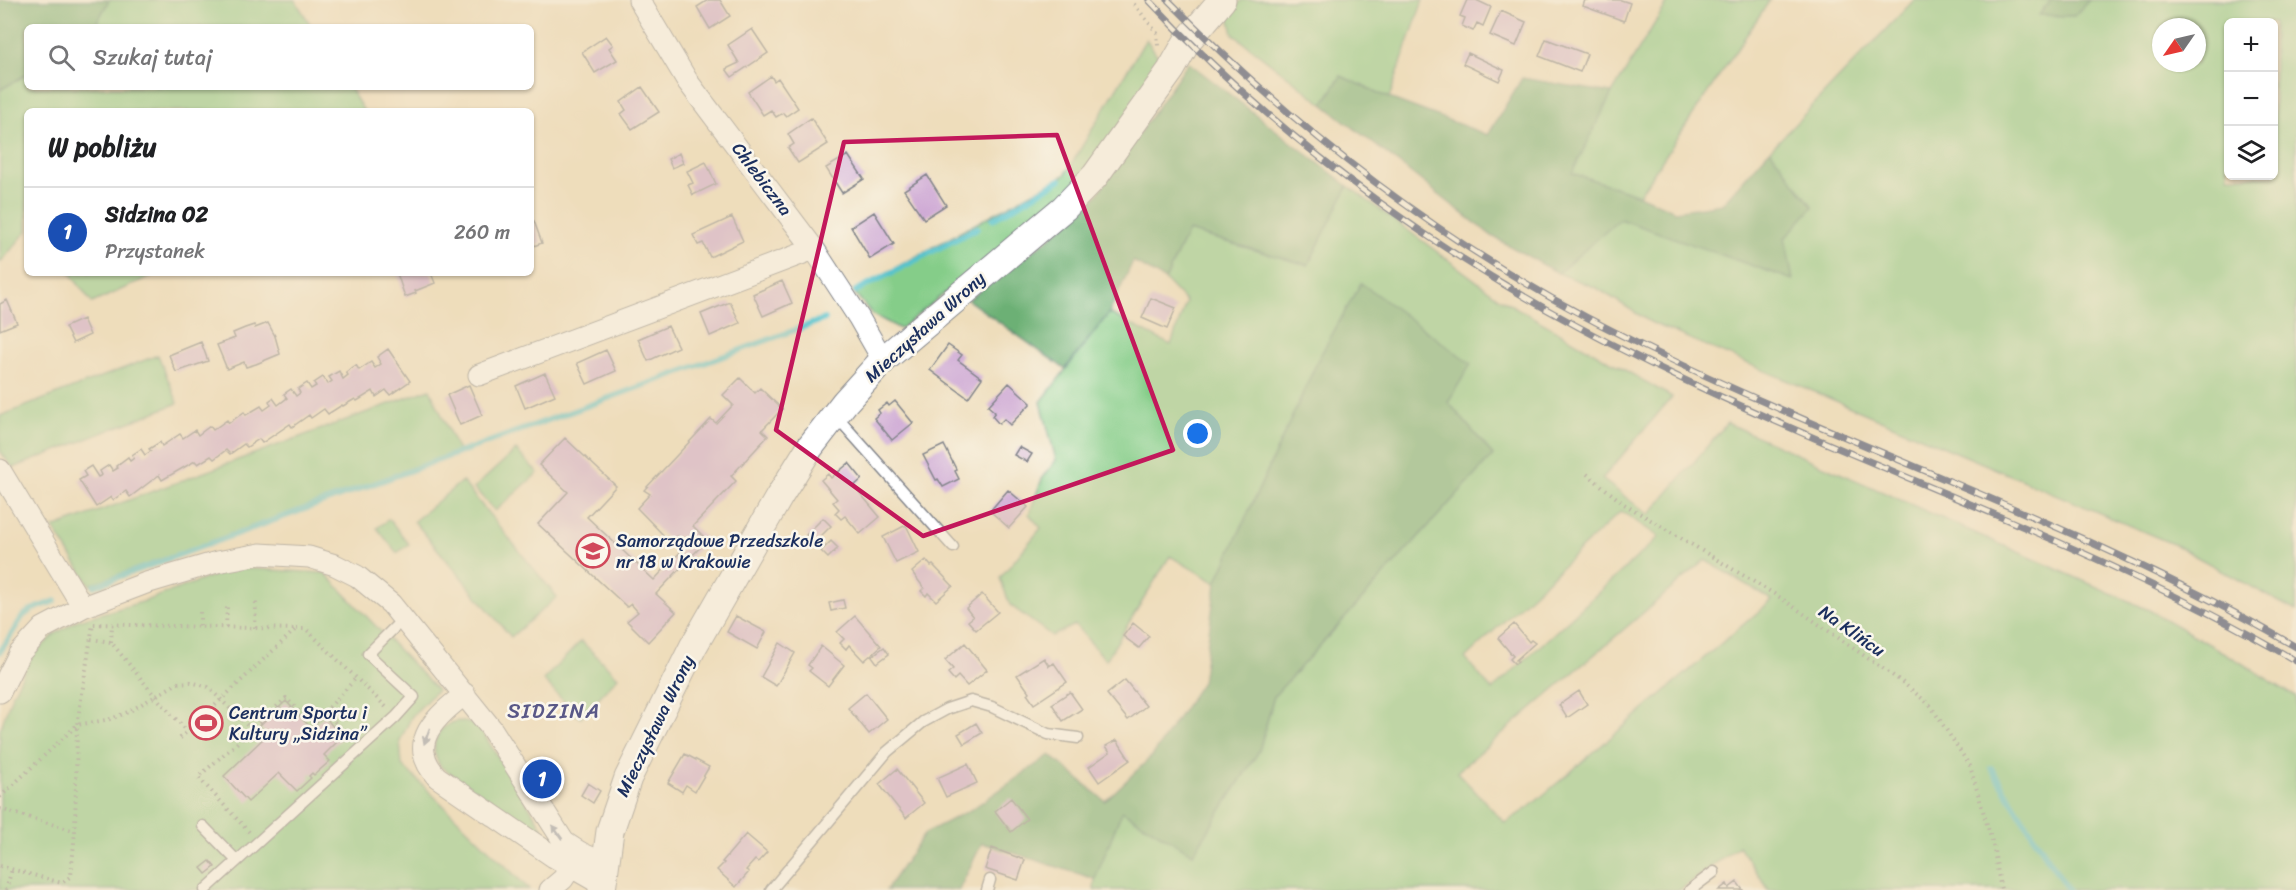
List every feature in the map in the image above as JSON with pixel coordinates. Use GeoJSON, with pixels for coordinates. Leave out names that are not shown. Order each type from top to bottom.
{"type":"FeatureCollection","features":[{"type":"Feature","properties":{"kind":"street","name":"Chlebiczna"},"geometry":{"type":"LineString","coordinates":[[639,0],[688,82],[814,249],[883,360]]}},
{"type":"Feature","properties":{"kind":"street","name":"Mieczysława Wrony"},"geometry":{"type":"LineString","coordinates":[[592,871],[610,831],[619,800],[675,680],[810,447],[883,360],[1065,208],[1095,176],[1171,70],[1188,40],[1222,0]]}},
{"type":"Feature","properties":{"kind":"street"},"geometry":{"type":"LineString","coordinates":[[479,375],[814,249]]}},
{"type":"Feature","properties":{"kind":"street"},"geometry":{"type":"LineString","coordinates":[[0,470],[83,607]]}},
{"type":"Feature","properties":{"kind":"street"},"geometry":{"type":"LineString","coordinates":[[0,692],[19,654],[43,628],[83,607],[146,582],[217,562],[260,554],[309,557],[335,564],[374,588],[403,619],[491,728],[553,828],[592,871]]}},
{"type":"Feature","properties":{"kind":"street"},"geometry":{"type":"LineString","coordinates":[[465,694],[444,711],[428,730],[423,748],[424,759],[429,769],[437,777],[592,871]]}},
{"type":"Feature","properties":{"kind":"street"},"geometry":{"type":"LineString","coordinates":[[550,890],[592,871]]}},
{"type":"Feature","properties":{"kind":"lane"},"geometry":{"type":"LineString","coordinates":[[835,415],[953,547]]}},
{"type":"Feature","properties":{"kind":"lane"},"geometry":{"type":"LineString","coordinates":[[205,890],[396,717],[414,697],[368,654],[403,619]]}},
{"type":"Feature","properties":{"kind":"lane"},"geometry":{"type":"LineString","coordinates":[[771,890],[887,752],[923,722],[947,710],[971,701],[992,707],[1048,734],[1078,738]]}},
{"type":"Feature","properties":{"kind":"lane"},"geometry":{"type":"LineString","coordinates":[[203,826],[237,861]]}},
{"type":"Feature","properties":{"kind":"lane"},"geometry":{"type":"LineString","coordinates":[[1690,890],[1714,872]]}},
{"type":"Feature","properties":{"kind":"path"},"geometry":{"type":"LineString","coordinates":[[1134,4],[1157,33],[1159,51],[1171,70]]}},
{"type":"Feature","properties":{"kind":"path","name":"Na Klińcu"},"geometry":{"type":"LineString","coordinates":[[1587,474],[1624,504],[1780,598],[1902,682],[1930,705],[1970,766],[1993,845],[2001,890]]}},
{"type":"Feature","properties":{"kind":"path"},"geometry":{"type":"LineString","coordinates":[[255,628],[256,601]]}},
{"type":"Feature","properties":{"kind":"path"},"geometry":{"type":"LineString","coordinates":[[225,627],[226,606]]}},
{"type":"Feature","properties":{"kind":"path"},"geometry":{"type":"LineString","coordinates":[[200,612],[200,627]]}},
{"type":"Feature","properties":{"kind":"path"},"geometry":{"type":"LineString","coordinates":[[0,866],[62,883],[71,876],[73,871],[77,725],[93,624],[306,628],[396,717]]}},
{"type":"Feature","properties":{"kind":"path"},"geometry":{"type":"LineString","coordinates":[[111,642],[112,625]]}},
{"type":"Feature","properties":{"kind":"path"},"geometry":{"type":"LineString","coordinates":[[177,741],[296,629]]}},
{"type":"Feature","properties":{"kind":"path"},"geometry":{"type":"LineString","coordinates":[[91,639],[111,642],[187,731]]}},
{"type":"Feature","properties":{"kind":"path"},"geometry":{"type":"LineString","coordinates":[[325,712],[356,678]]}},
{"type":"Feature","properties":{"kind":"path"},"geometry":{"type":"LineString","coordinates":[[0,797],[77,725],[111,719],[142,705],[178,683],[191,682],[208,687],[252,730]]}},
{"type":"Feature","properties":{"kind":"path"},"geometry":{"type":"LineString","coordinates":[[251,834],[198,777],[286,698],[307,720],[318,711],[325,712],[354,742],[347,749]]}},
{"type":"Feature","properties":{"kind":"path"},"geometry":{"type":"LineString","coordinates":[[0,809],[75,831]]}},
{"type":"Feature","properties":{"kind":"path"},"geometry":{"type":"LineString","coordinates":[[6,890],[12,869]]}},
{"type":"Feature","properties":{"kind":"highlighted area"},"geometry":{"type":"Polygon","coordinates":[[[1057,135],[1173,450],[923,536],[776,430],[844,142],[1057,135]]]}},
{"type":"Feature","properties":{"kind":"green space"},"geometry":{"type":"Polygon","coordinates":[[[0,0],[107,0],[96,24],[24,24],[24,76],[0,90],[0,0]]]}},
{"type":"Feature","properties":{"kind":"green space"},"geometry":{"type":"Polygon","coordinates":[[[107,0],[295,0],[310,24],[96,24],[108,3],[107,0]]]}},
{"type":"Feature","properties":{"kind":"green space"},"geometry":{"type":"Polygon","coordinates":[[[1242,0],[1423,0],[1389,98],[1341,76],[1323,104],[1233,34],[1228,12],[1242,0]]]}},
{"type":"Feature","properties":{"kind":"green space"},"geometry":{"type":"Polygon","coordinates":[[[1669,0],[1770,0],[1639,195],[1571,173],[1612,93],[1669,0]]]}},
{"type":"Feature","properties":{"kind":"green space"},"geometry":{"type":"Polygon","coordinates":[[[1914,0],[2051,0],[2040,15],[2074,16],[2089,0],[2296,0],[2296,611],[2175,545],[1650,322],[1597,288],[1558,273],[1620,219],[1792,279],[1785,238],[1812,207],[1770,150],[1914,0]]]}},
{"type":"Feature","properties":{"kind":"green space"},"geometry":{"type":"Polygon","coordinates":[[[2051,0],[2089,0],[2074,16],[2039,15],[2051,0]]]}},
{"type":"Feature","properties":{"kind":"green space"},"geometry":{"type":"Polygon","coordinates":[[[1146,39],[1164,65],[1067,195],[900,329],[872,314],[853,291],[1065,175],[1146,39]]]}},
{"type":"Feature","properties":{"kind":"green space"},"geometry":{"type":"Polygon","coordinates":[[[1188,62],[1348,186],[1308,265],[1188,231],[1165,280],[1133,261],[1109,313],[1065,369],[968,300],[1047,240],[1093,201],[1188,62]]]}},
{"type":"Feature","properties":{"kind":"green space"},"geometry":{"type":"Polygon","coordinates":[[[24,76],[24,90],[351,90],[362,108],[24,108],[24,235],[0,263],[0,90],[24,76]]]}},
{"type":"Feature","properties":{"kind":"green space"},"geometry":{"type":"Polygon","coordinates":[[[1341,76],[1389,98],[1488,135],[1522,78],[1612,93],[1572,173],[1639,195],[1675,211],[1722,204],[1770,150],[1813,207],[1785,238],[1793,280],[1620,219],[1558,273],[1492,236],[1323,104],[1341,76]]]}},
{"type":"Feature","properties":{"kind":"green space"},"geometry":{"type":"Polygon","coordinates":[[[1348,186],[1501,299],[1672,397],[1602,479],[1649,515],[1727,423],[2149,610],[2296,697],[2296,890],[1769,890],[1739,846],[1680,890],[1094,890],[1095,879],[1122,811],[1193,854],[1259,751],[1274,696],[1493,455],[1448,402],[1361,283],[1319,358],[1216,583],[1170,556],[1106,660],[1075,625],[1052,636],[1010,605],[1000,578],[1041,528],[1029,514],[1042,479],[1056,460],[1041,402],[1109,313],[1171,345],[1186,302],[1165,280],[1188,231],[1308,265],[1348,186]],[[1621,511],[1465,658],[1492,690],[1659,537],[1621,511]],[[1705,560],[1457,772],[1505,823],[1528,808],[1772,600],[1705,560]]]}},
{"type":"Feature","properties":{"kind":"green space"},"geometry":{"type":"Polygon","coordinates":[[[72,276],[151,276],[92,303],[72,276]]]}},
{"type":"Feature","properties":{"kind":"green space"},"geometry":{"type":"Polygon","coordinates":[[[1361,283],[1471,364],[1448,402],[1493,455],[1274,696],[1259,751],[1193,854],[1122,811],[1095,879],[982,843],[959,890],[886,890],[925,833],[972,809],[1050,755],[1105,801],[1153,755],[1202,682],[1216,583],[1319,358],[1361,283]]]}},
{"type":"Feature","properties":{"kind":"green space"},"geometry":{"type":"Polygon","coordinates":[[[158,355],[178,403],[13,468],[0,451],[0,416],[158,355]]]}},
{"type":"Feature","properties":{"kind":"green space"},"geometry":{"type":"Polygon","coordinates":[[[430,389],[458,451],[90,585],[53,528],[430,389]]]}},
{"type":"Feature","properties":{"kind":"green space"},"geometry":{"type":"Polygon","coordinates":[[[516,450],[538,473],[495,511],[474,488],[516,450]]]}},
{"type":"Feature","properties":{"kind":"green space"},"geometry":{"type":"Polygon","coordinates":[[[462,481],[557,597],[511,637],[414,521],[462,481]]]}},
{"type":"Feature","properties":{"kind":"green space"},"geometry":{"type":"Polygon","coordinates":[[[389,519],[409,544],[397,553],[377,528],[389,519]]]}},
{"type":"Feature","properties":{"kind":"green space","name":"Centrum Sportu i Kultury „Sidzina”"},"geometry":{"type":"Polygon","coordinates":[[[235,568],[325,573],[437,690],[412,716],[400,741],[402,765],[529,889],[0,890],[0,730],[12,695],[33,655],[55,634],[78,620],[142,602],[235,568]]]}},
{"type":"Feature","properties":{"kind":"green space"},"geometry":{"type":"Polygon","coordinates":[[[581,641],[618,677],[580,718],[543,680],[581,641]]]}},
{"type":"Feature","properties":{"kind":"green space"},"geometry":{"type":"Polygon","coordinates":[[[458,721],[480,728],[542,827],[542,831],[537,831],[441,767],[435,752],[436,739],[444,728],[458,721]]]}},
{"type":"Feature","properties":{"kind":"building"},"geometry":{"type":"Polygon","coordinates":[[[708,0],[720,0],[730,16],[710,29],[697,7],[708,0]]]}},
{"type":"Feature","properties":{"kind":"building"},"geometry":{"type":"Polygon","coordinates":[[[1467,0],[1476,0],[1491,7],[1483,26],[1477,23],[1473,31],[1462,26],[1465,18],[1460,16],[1467,0]]]}},
{"type":"Feature","properties":{"kind":"building"},"geometry":{"type":"Polygon","coordinates":[[[1585,0],[1621,0],[1630,3],[1624,21],[1583,6],[1585,0]]]}},
{"type":"Feature","properties":{"kind":"building"},"geometry":{"type":"Polygon","coordinates":[[[1501,11],[1526,22],[1516,46],[1490,35],[1501,11]]]}},
{"type":"Feature","properties":{"kind":"building"},"geometry":{"type":"Polygon","coordinates":[[[752,29],[768,53],[732,77],[726,69],[739,63],[728,45],[752,29]]]}},
{"type":"Feature","properties":{"kind":"building"},"geometry":{"type":"Polygon","coordinates":[[[606,36],[613,45],[609,48],[617,60],[595,73],[582,52],[606,36]]]}},
{"type":"Feature","properties":{"kind":"building"},"geometry":{"type":"Polygon","coordinates":[[[1546,39],[1587,54],[1580,72],[1539,56],[1546,39]]]}},
{"type":"Feature","properties":{"kind":"building"},"geometry":{"type":"Polygon","coordinates":[[[1468,53],[1504,70],[1499,81],[1463,64],[1468,53]]]}},
{"type":"Feature","properties":{"kind":"building"},"geometry":{"type":"Polygon","coordinates":[[[771,76],[774,81],[778,78],[798,108],[786,116],[783,113],[776,117],[771,110],[763,115],[748,92],[771,76]]]}},
{"type":"Feature","properties":{"kind":"building"},"geometry":{"type":"Polygon","coordinates":[[[642,87],[659,112],[632,129],[621,114],[626,110],[621,102],[642,87]]]}},
{"type":"Feature","properties":{"kind":"building"},"geometry":{"type":"Polygon","coordinates":[[[811,118],[828,144],[798,163],[788,148],[794,144],[788,134],[811,118]]]}},
{"type":"Feature","properties":{"kind":"building"},"geometry":{"type":"Polygon","coordinates":[[[679,153],[683,163],[672,168],[668,159],[679,153]]]}},
{"type":"Feature","properties":{"kind":"building"},"geometry":{"type":"Polygon","coordinates":[[[848,155],[864,179],[842,193],[826,168],[848,155]]]}},
{"type":"Feature","properties":{"kind":"building"},"geometry":{"type":"Polygon","coordinates":[[[706,162],[716,184],[693,195],[688,185],[693,183],[687,171],[706,162]]]}},
{"type":"Feature","properties":{"kind":"building"},"geometry":{"type":"Polygon","coordinates":[[[927,175],[946,205],[924,219],[904,190],[927,175]]]}},
{"type":"Feature","properties":{"kind":"building"},"geometry":{"type":"Polygon","coordinates":[[[874,212],[894,244],[870,259],[851,227],[874,212]]]}},
{"type":"Feature","properties":{"kind":"building"},"geometry":{"type":"Polygon","coordinates":[[[732,217],[743,241],[710,257],[703,243],[698,245],[693,235],[732,217]]]}},
{"type":"Feature","properties":{"kind":"building"},"geometry":{"type":"Polygon","coordinates":[[[534,221],[542,243],[534,246],[534,221]]]}},
{"type":"Feature","properties":{"kind":"building"},"geometry":{"type":"Polygon","coordinates":[[[398,276],[432,276],[435,283],[405,297],[398,276]]]}},
{"type":"Feature","properties":{"kind":"building"},"geometry":{"type":"Polygon","coordinates":[[[782,281],[792,303],[763,316],[753,294],[782,281]]]}},
{"type":"Feature","properties":{"kind":"building"},"geometry":{"type":"Polygon","coordinates":[[[1151,298],[1176,308],[1167,329],[1142,318],[1151,298]]]}},
{"type":"Feature","properties":{"kind":"building"},"geometry":{"type":"Polygon","coordinates":[[[7,300],[17,323],[0,330],[0,304],[7,300]]]}},
{"type":"Feature","properties":{"kind":"building"},"geometry":{"type":"Polygon","coordinates":[[[730,302],[740,323],[710,336],[701,314],[730,302]]]}},
{"type":"Feature","properties":{"kind":"building"},"geometry":{"type":"Polygon","coordinates":[[[83,319],[90,335],[73,343],[65,327],[83,319]]]}},
{"type":"Feature","properties":{"kind":"building"},"geometry":{"type":"Polygon","coordinates":[[[268,323],[275,336],[280,354],[246,367],[244,362],[227,369],[217,345],[235,338],[233,333],[254,325],[255,328],[268,323]]]}},
{"type":"Feature","properties":{"kind":"building"},"geometry":{"type":"Polygon","coordinates":[[[668,326],[678,347],[648,361],[638,339],[668,326]]]}},
{"type":"Feature","properties":{"kind":"building"},"geometry":{"type":"Polygon","coordinates":[[[201,342],[208,361],[176,372],[169,355],[201,342]]]}},
{"type":"Feature","properties":{"kind":"building"},"geometry":{"type":"Polygon","coordinates":[[[948,345],[962,355],[958,360],[982,378],[968,398],[930,370],[948,345]]]}},
{"type":"Feature","properties":{"kind":"building"},"geometry":{"type":"Polygon","coordinates":[[[388,349],[410,381],[390,395],[386,390],[376,397],[373,391],[328,414],[324,409],[311,418],[309,415],[292,427],[290,424],[262,443],[259,439],[247,447],[244,444],[230,454],[226,450],[214,459],[211,456],[198,464],[195,461],[162,480],[159,475],[130,497],[126,491],[113,500],[111,497],[96,507],[79,480],[86,476],[83,471],[91,466],[98,477],[102,475],[100,471],[109,465],[113,471],[128,457],[130,461],[134,458],[132,455],[141,449],[145,455],[151,451],[149,449],[160,442],[162,446],[180,434],[183,438],[195,430],[198,435],[210,426],[213,430],[227,420],[229,423],[244,412],[246,415],[261,406],[264,410],[271,405],[269,401],[273,398],[278,405],[287,398],[284,394],[291,389],[296,396],[300,393],[298,389],[307,383],[311,389],[316,386],[314,383],[323,377],[328,384],[332,381],[329,377],[339,371],[343,379],[348,375],[346,372],[356,365],[359,370],[371,362],[375,368],[381,364],[377,357],[388,349]]]}},
{"type":"Feature","properties":{"kind":"building"},"geometry":{"type":"Polygon","coordinates":[[[606,350],[616,371],[587,384],[577,363],[606,350]]]}},
{"type":"Feature","properties":{"kind":"building"},"geometry":{"type":"Polygon","coordinates":[[[545,373],[555,395],[525,408],[516,386],[545,373]]]}},
{"type":"Feature","properties":{"kind":"building"},"geometry":{"type":"Polygon","coordinates":[[[740,378],[755,393],[760,388],[782,409],[762,430],[768,436],[731,476],[736,481],[693,526],[707,540],[656,594],[676,612],[648,642],[627,621],[638,612],[631,604],[627,607],[538,524],[568,492],[539,465],[565,438],[616,486],[587,517],[654,580],[687,545],[678,536],[671,543],[637,508],[650,494],[644,490],[711,419],[716,423],[733,405],[723,395],[740,378]]]}},
{"type":"Feature","properties":{"kind":"building"},"geometry":{"type":"Polygon","coordinates":[[[1009,383],[1031,403],[1010,425],[1004,419],[999,424],[992,416],[995,412],[988,406],[1009,383]]]}},
{"type":"Feature","properties":{"kind":"building"},"geometry":{"type":"Polygon","coordinates":[[[469,385],[482,415],[460,425],[447,395],[469,385]]]}},
{"type":"Feature","properties":{"kind":"building"},"geometry":{"type":"Polygon","coordinates":[[[895,401],[913,423],[892,440],[874,418],[880,413],[878,410],[887,403],[889,406],[895,401]]]}},
{"type":"Feature","properties":{"kind":"building"},"geometry":{"type":"Polygon","coordinates":[[[944,445],[959,479],[943,487],[938,479],[936,480],[923,455],[944,445]]]}},
{"type":"Feature","properties":{"kind":"building"},"geometry":{"type":"Polygon","coordinates":[[[1019,447],[1032,454],[1027,462],[1014,455],[1019,447]]]}},
{"type":"Feature","properties":{"kind":"building"},"geometry":{"type":"Polygon","coordinates":[[[849,463],[862,479],[854,486],[880,517],[860,534],[845,516],[841,519],[835,513],[839,509],[833,502],[837,499],[821,480],[828,474],[831,478],[849,463]]]}},
{"type":"Feature","properties":{"kind":"building"},"geometry":{"type":"Polygon","coordinates":[[[1008,490],[1028,507],[1009,528],[990,511],[1008,490]]]}},
{"type":"Feature","properties":{"kind":"building"},"geometry":{"type":"Polygon","coordinates":[[[823,518],[831,526],[814,543],[806,535],[823,518]]]}},
{"type":"Feature","properties":{"kind":"building"},"geometry":{"type":"Polygon","coordinates":[[[906,525],[919,552],[896,563],[883,537],[906,525]]]}},
{"type":"Feature","properties":{"kind":"building"},"geometry":{"type":"Polygon","coordinates":[[[831,541],[838,548],[828,558],[821,551],[831,541]]]}},
{"type":"Feature","properties":{"kind":"building"},"geometry":{"type":"Polygon","coordinates":[[[926,560],[953,586],[936,601],[928,593],[926,596],[921,591],[924,588],[912,572],[926,560]]]}},
{"type":"Feature","properties":{"kind":"building"},"geometry":{"type":"Polygon","coordinates":[[[982,594],[998,612],[976,630],[968,621],[973,617],[966,608],[982,594]]]}},
{"type":"Feature","properties":{"kind":"building"},"geometry":{"type":"Polygon","coordinates":[[[843,600],[845,608],[831,611],[829,603],[843,600]]]}},
{"type":"Feature","properties":{"kind":"building"},"geometry":{"type":"Polygon","coordinates":[[[736,616],[766,632],[757,649],[727,632],[736,616]]]}},
{"type":"Feature","properties":{"kind":"building"},"geometry":{"type":"Polygon","coordinates":[[[855,616],[881,646],[864,661],[849,645],[846,649],[840,643],[844,639],[837,632],[855,616]]]}},
{"type":"Feature","properties":{"kind":"building"},"geometry":{"type":"Polygon","coordinates":[[[1133,623],[1149,636],[1139,648],[1123,636],[1133,623]]]}},
{"type":"Feature","properties":{"kind":"building"},"geometry":{"type":"Polygon","coordinates":[[[1514,624],[1529,642],[1531,640],[1535,643],[1516,660],[1518,662],[1515,664],[1510,659],[1513,656],[1498,638],[1514,624]]]}},
{"type":"Feature","properties":{"kind":"building"},"geometry":{"type":"Polygon","coordinates":[[[780,643],[795,653],[776,686],[761,677],[780,643]]]}},
{"type":"Feature","properties":{"kind":"building"},"geometry":{"type":"Polygon","coordinates":[[[965,643],[987,670],[967,686],[958,676],[954,680],[948,673],[953,669],[945,660],[965,643]]]}},
{"type":"Feature","properties":{"kind":"building"},"geometry":{"type":"Polygon","coordinates":[[[821,646],[844,665],[828,686],[809,671],[812,668],[808,665],[821,646]]]}},
{"type":"Feature","properties":{"kind":"building"},"geometry":{"type":"Polygon","coordinates":[[[884,647],[889,654],[877,663],[872,656],[884,647]]]}},
{"type":"Feature","properties":{"kind":"building"},"geometry":{"type":"Polygon","coordinates":[[[1044,658],[1049,666],[1054,663],[1067,682],[1034,704],[1017,675],[1044,658]]]}},
{"type":"Feature","properties":{"kind":"building"},"geometry":{"type":"Polygon","coordinates":[[[1125,680],[1146,706],[1128,720],[1107,694],[1125,680]]]}},
{"type":"Feature","properties":{"kind":"building"},"geometry":{"type":"Polygon","coordinates":[[[1579,691],[1587,704],[1567,718],[1559,705],[1579,691]]]}},
{"type":"Feature","properties":{"kind":"building"},"geometry":{"type":"Polygon","coordinates":[[[1070,692],[1082,709],[1063,721],[1052,704],[1070,692]]]}},
{"type":"Feature","properties":{"kind":"building"},"geometry":{"type":"Polygon","coordinates":[[[866,693],[887,719],[869,734],[848,708],[866,693]]]}},
{"type":"Feature","properties":{"kind":"building"},"geometry":{"type":"Polygon","coordinates":[[[286,701],[311,728],[324,716],[342,737],[324,755],[330,761],[314,775],[312,773],[309,776],[311,778],[297,791],[279,773],[248,802],[224,776],[267,735],[259,726],[286,701]]]}},
{"type":"Feature","properties":{"kind":"building"},"geometry":{"type":"Polygon","coordinates":[[[976,723],[982,733],[964,744],[958,734],[976,723]]]}},
{"type":"Feature","properties":{"kind":"building"},"geometry":{"type":"Polygon","coordinates":[[[1117,740],[1130,760],[1099,782],[1089,767],[1110,752],[1106,746],[1117,740]]]}},
{"type":"Feature","properties":{"kind":"building"},"geometry":{"type":"Polygon","coordinates":[[[685,754],[709,767],[695,791],[686,785],[682,792],[668,783],[685,754]]]}},
{"type":"Feature","properties":{"kind":"building"},"geometry":{"type":"Polygon","coordinates":[[[968,764],[977,783],[946,797],[937,778],[968,764]]]}},
{"type":"Feature","properties":{"kind":"building"},"geometry":{"type":"Polygon","coordinates":[[[897,769],[924,803],[906,818],[879,784],[897,769]]]}},
{"type":"Feature","properties":{"kind":"building"},"geometry":{"type":"Polygon","coordinates":[[[588,783],[600,791],[593,803],[581,795],[588,783]]]}},
{"type":"Feature","properties":{"kind":"building"},"geometry":{"type":"Polygon","coordinates":[[[1011,798],[1027,819],[1011,832],[995,811],[1011,798]]]}},
{"type":"Feature","properties":{"kind":"building"},"geometry":{"type":"Polygon","coordinates":[[[746,834],[767,852],[746,870],[749,872],[736,887],[717,870],[746,834]]]}},
{"type":"Feature","properties":{"kind":"building"},"geometry":{"type":"Polygon","coordinates":[[[992,848],[1025,860],[1018,880],[985,869],[992,848]]]}},
{"type":"Feature","properties":{"kind":"building"},"geometry":{"type":"Polygon","coordinates":[[[210,861],[215,867],[206,874],[201,868],[210,861]]]}},
{"type":"Feature","properties":{"kind":"building"},"geometry":{"type":"Polygon","coordinates":[[[1737,882],[1743,890],[1719,890],[1727,884],[1729,888],[1737,882]]]}},
{"type":"Feature","properties":{"kind":"waterway"},"geometry":{"type":"LineString","coordinates":[[993,219],[1060,180]]}},
{"type":"Feature","properties":{"kind":"waterway"},"geometry":{"type":"LineString","coordinates":[[856,291],[977,228]]}},
{"type":"Feature","properties":{"kind":"waterway"},"geometry":{"type":"LineString","coordinates":[[94,586],[825,319]]}},
{"type":"Feature","properties":{"kind":"waterway"},"geometry":{"type":"LineString","coordinates":[[0,652],[23,616],[31,610],[55,601]]}},
{"type":"Feature","properties":{"kind":"waterway"},"geometry":{"type":"LineString","coordinates":[[1991,768],[2068,890]]}},
{"type":"Feature","properties":{"kind":"railway"},"geometry":{"type":"LineString","coordinates":[[1149,0],[1258,106],[1317,155],[1441,245],[1505,285],[1639,358],[1721,397],[2136,577],[2217,617],[2296,661]]}},
{"type":"Feature","properties":{"kind":"railway"},"geometry":{"type":"LineString","coordinates":[[1168,0],[1263,91],[1313,133],[1418,213],[1528,285],[1674,361],[2122,557],[2210,600],[2296,647]]}},
{"type":"Feature","properties":{"kind":"place","name":"Samorządowe Przedszkole nr 18 w Krakowie"},"geometry":{"type":"Point","coordinates":[593,551]}},
{"type":"Feature","properties":{"kind":"place","name":"Centrum Sportu i Kultury „Sidzina”"},"geometry":{"type":"Point","coordinates":[206,723]}},
{"type":"Feature","properties":{"kind":"place","name":"Sidzina 02"},"geometry":{"type":"Point","coordinates":[542,779]}},
{"type":"Feature","properties":{"kind":"district","name":"SIDZINA"},"geometry":{"type":"Point","coordinates":[554,711]}}]}
